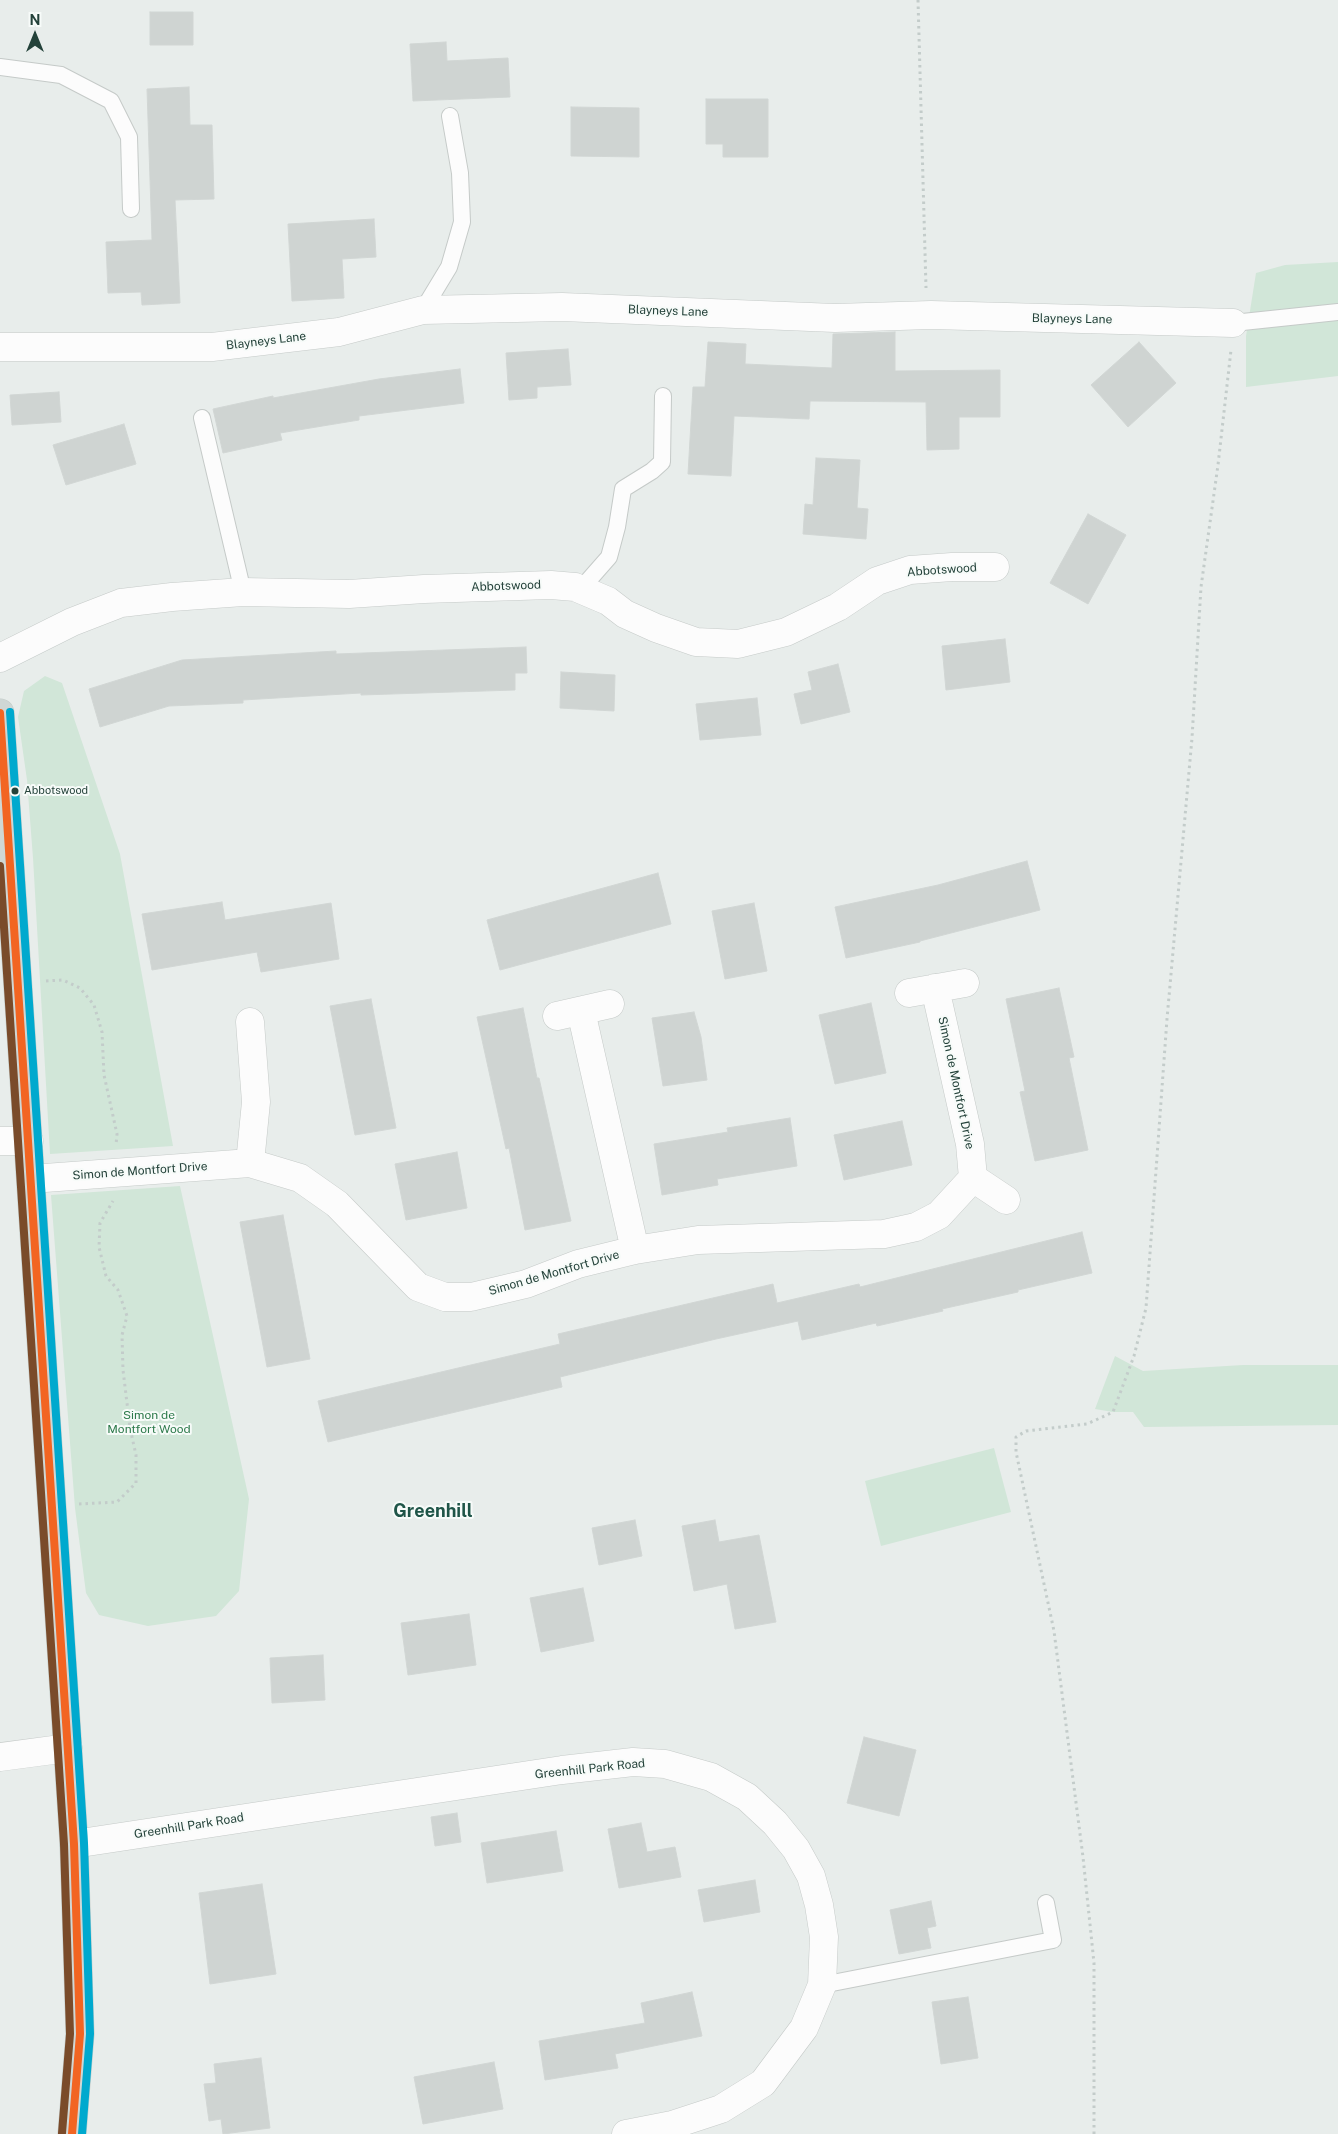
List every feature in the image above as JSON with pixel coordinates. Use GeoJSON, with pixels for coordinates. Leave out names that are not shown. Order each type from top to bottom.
{"type":"FeatureCollection","features":[{"type":"Feature","properties":{"kind":"main road"},"geometry":{"type":"LineString","coordinates":[[0,713],[5,863],[29,1141],[74,1844],[80,2034],[72,2134]]}},
{"type":"Feature","properties":{"kind":"street","name":"Blayneys Lane"},"geometry":{"type":"LineString","coordinates":[[0,347],[212,347],[339,332],[422,310],[562,307],[835,318],[930,315],[1233,323]]}},
{"type":"Feature","properties":{"kind":"street","name":"Abbotswood"},"geometry":{"type":"LineString","coordinates":[[0,658],[72,622],[121,604],[172,597],[243,592],[350,594],[424,589],[551,585],[580,590],[608,601],[625,614],[656,628],[696,642],[738,644],[786,632],[838,607],[877,581],[910,570],[952,567],[995,567]]}},
{"type":"Feature","properties":{"kind":"street"},"geometry":{"type":"LineString","coordinates":[[909,993],[965,983]]}},
{"type":"Feature","properties":{"kind":"street","name":"Simon de Montfort Drive"},"geometry":{"type":"LineString","coordinates":[[31,1179],[250,1163],[300,1178],[337,1204],[418,1286],[444,1297],[471,1297],[526,1284],[578,1264],[635,1250],[698,1240],[884,1234],[916,1227],[939,1215],[973,1178],[970,1144],[935,988]]}},
{"type":"Feature","properties":{"kind":"street","name":"Simon de Montfort Drive"},"geometry":{"type":"LineString","coordinates":[[610,1004],[569,1013],[635,1250]]}},
{"type":"Feature","properties":{"kind":"street"},"geometry":{"type":"LineString","coordinates":[[250,1022],[256,1102],[250,1163]]}},
{"type":"Feature","properties":{"kind":"street"},"geometry":{"type":"LineString","coordinates":[[0,1140],[29,1141]]}},
{"type":"Feature","properties":{"kind":"street"},"geometry":{"type":"LineString","coordinates":[[973,1178],[1006,1200]]}},
{"type":"Feature","properties":{"kind":"street"},"geometry":{"type":"LineString","coordinates":[[0,1757],[68,1748]]}},
{"type":"Feature","properties":{"kind":"street","name":"Greenhill Park Road"},"geometry":{"type":"LineString","coordinates":[[74,1844],[562,1770],[633,1762],[665,1764],[711,1778],[747,1797],[775,1823],[796,1849],[811,1876],[819,1905],[824,1937],[822,1985],[804,2028],[763,2084],[721,2109],[673,2130],[626,2134]]}},
{"type":"Feature","properties":{"kind":"lane"},"geometry":{"type":"LineString","coordinates":[[0,67],[61,75],[111,101],[129,137],[131,209]]}},
{"type":"Feature","properties":{"kind":"lane"},"geometry":{"type":"LineString","coordinates":[[422,310],[449,268],[462,222],[460,173],[450,116]]}},
{"type":"Feature","properties":{"kind":"lane","name":"Blayneys Lane"},"geometry":{"type":"LineString","coordinates":[[1233,323],[1338,312]]}},
{"type":"Feature","properties":{"kind":"lane"},"geometry":{"type":"LineString","coordinates":[[580,590],[609,557],[617,527],[623,489],[662,462],[663,396]]}},
{"type":"Feature","properties":{"kind":"lane"},"geometry":{"type":"LineString","coordinates":[[202,418],[243,592]]}},
{"type":"Feature","properties":{"kind":"lane"},"geometry":{"type":"LineString","coordinates":[[822,1985],[1053,1940],[1046,1903]]}},
{"type":"Feature","properties":{"kind":"path"},"geometry":{"type":"LineString","coordinates":[[918,0],[922,170],[927,276],[925,298],[930,315]]}},
{"type":"Feature","properties":{"kind":"path"},"geometry":{"type":"LineString","coordinates":[[1094,2134],[1094,1963],[1083,1857],[1054,1631],[1018,1461],[1016,1437],[1026,1431],[1087,1424],[1113,1412],[1134,1356],[1146,1308],[1167,1019],[1192,738],[1201,587],[1218,465],[1233,323]]}},
{"type":"Feature","properties":{"kind":"path"},"geometry":{"type":"LineString","coordinates":[[16,984],[63,980],[80,988],[94,1005],[102,1032],[104,1075],[117,1134],[114,1200],[100,1223],[98,1247],[106,1276],[118,1290],[127,1316],[122,1335],[123,1370],[130,1428],[136,1455],[136,1483],[117,1502],[51,1505]]}},
{"type":"Feature","properties":{"kind":"green space"},"geometry":{"type":"Polygon","coordinates":[[[1338,262],[1338,376],[1246,387],[1246,336],[1256,273],[1285,265],[1338,262]]]}},
{"type":"Feature","properties":{"kind":"green space"},"geometry":{"type":"Polygon","coordinates":[[[45,676],[62,683],[120,854],[173,1146],[50,1154],[33,858],[27,780],[18,717],[24,691],[45,676]]]}},
{"type":"Feature","properties":{"kind":"green space","name":"Simon de Montfort Wood"},"geometry":{"type":"Polygon","coordinates":[[[180,1186],[249,1499],[239,1591],[216,1616],[148,1626],[99,1615],[86,1593],[75,1508],[51,1195],[180,1186]]]}},
{"type":"Feature","properties":{"kind":"green space"},"geometry":{"type":"Polygon","coordinates":[[[1115,1356],[1143,1371],[1243,1365],[1338,1365],[1338,1425],[1144,1427],[1133,1412],[1113,1412],[1095,1409],[1115,1356]]]}},
{"type":"Feature","properties":{"kind":"green space"},"geometry":{"type":"Polygon","coordinates":[[[994,1448],[1011,1512],[881,1546],[865,1481],[994,1448]]]}},
{"type":"Feature","properties":{"kind":"building"},"geometry":{"type":"Polygon","coordinates":[[[150,12],[193,12],[193,45],[150,45],[150,12]]]}},
{"type":"Feature","properties":{"kind":"building"},"geometry":{"type":"Polygon","coordinates":[[[446,42],[447,61],[508,58],[510,97],[413,101],[410,44],[446,42]]]}},
{"type":"Feature","properties":{"kind":"building"},"geometry":{"type":"Polygon","coordinates":[[[189,87],[190,125],[212,125],[214,199],[175,200],[180,303],[142,305],[141,292],[108,293],[106,242],[152,240],[147,89],[189,87]]]}},
{"type":"Feature","properties":{"kind":"building"},"geometry":{"type":"Polygon","coordinates":[[[706,99],[768,99],[768,157],[723,157],[723,144],[706,144],[706,99]]]}},
{"type":"Feature","properties":{"kind":"building"},"geometry":{"type":"Polygon","coordinates":[[[571,107],[639,108],[639,157],[571,156],[571,107]]]}},
{"type":"Feature","properties":{"kind":"building"},"geometry":{"type":"Polygon","coordinates":[[[374,219],[376,257],[342,259],[344,298],[292,301],[288,224],[374,219]]]}},
{"type":"Feature","properties":{"kind":"building"},"geometry":{"type":"Polygon","coordinates":[[[895,332],[895,371],[1000,370],[1000,417],[959,417],[959,449],[927,450],[926,402],[810,401],[809,419],[734,416],[731,476],[688,474],[693,387],[705,387],[708,342],[746,344],[745,364],[832,368],[833,334],[895,332]]]}},
{"type":"Feature","properties":{"kind":"building"},"geometry":{"type":"Polygon","coordinates":[[[1139,342],[1176,383],[1128,427],[1091,385],[1139,342]]]}},
{"type":"Feature","properties":{"kind":"building"},"geometry":{"type":"Polygon","coordinates":[[[568,349],[571,385],[537,387],[537,398],[509,400],[506,353],[568,349]]]}},
{"type":"Feature","properties":{"kind":"building"},"geometry":{"type":"Polygon","coordinates":[[[460,369],[464,403],[359,416],[359,420],[280,433],[282,440],[223,453],[213,409],[273,396],[273,398],[379,379],[460,369]]]}},
{"type":"Feature","properties":{"kind":"building"},"geometry":{"type":"Polygon","coordinates":[[[59,392],[61,422],[12,425],[10,395],[59,392]]]}},
{"type":"Feature","properties":{"kind":"building"},"geometry":{"type":"Polygon","coordinates":[[[124,424],[136,464],[66,485],[53,445],[124,424]]]}},
{"type":"Feature","properties":{"kind":"building"},"geometry":{"type":"Polygon","coordinates":[[[816,458],[860,460],[857,508],[868,509],[866,539],[803,534],[805,504],[813,505],[816,458]]]}},
{"type":"Feature","properties":{"kind":"building"},"geometry":{"type":"Polygon","coordinates":[[[1088,514],[1126,535],[1088,604],[1050,583],[1088,514]]]}},
{"type":"Feature","properties":{"kind":"building"},"geometry":{"type":"Polygon","coordinates":[[[1005,639],[1010,682],[946,690],[942,646],[1005,639]]]}},
{"type":"Feature","properties":{"kind":"building"},"geometry":{"type":"Polygon","coordinates":[[[526,647],[527,673],[515,673],[515,690],[361,695],[361,693],[243,700],[243,703],[169,706],[100,727],[89,689],[182,660],[336,651],[336,654],[526,647]]]}},
{"type":"Feature","properties":{"kind":"building"},"geometry":{"type":"Polygon","coordinates":[[[838,664],[850,712],[801,724],[794,694],[812,690],[808,672],[838,664]]]}},
{"type":"Feature","properties":{"kind":"building"},"geometry":{"type":"Polygon","coordinates":[[[561,672],[615,675],[614,711],[560,708],[561,672]]]}},
{"type":"Feature","properties":{"kind":"building"},"geometry":{"type":"Polygon","coordinates":[[[757,698],[761,735],[700,740],[696,704],[757,698]]]}},
{"type":"Feature","properties":{"kind":"building"},"geometry":{"type":"Polygon","coordinates":[[[1027,861],[1040,910],[920,942],[846,958],[835,907],[938,885],[1027,861]]]}},
{"type":"Feature","properties":{"kind":"building"},"geometry":{"type":"Polygon","coordinates":[[[658,873],[671,924],[500,970],[487,920],[658,873]]]}},
{"type":"Feature","properties":{"kind":"building"},"geometry":{"type":"Polygon","coordinates":[[[222,902],[225,920],[331,903],[339,959],[261,972],[257,952],[152,970],[142,914],[222,902]]]}},
{"type":"Feature","properties":{"kind":"building"},"geometry":{"type":"Polygon","coordinates":[[[754,903],[767,971],[725,979],[712,911],[754,903]]]}},
{"type":"Feature","properties":{"kind":"building"},"geometry":{"type":"Polygon","coordinates":[[[1059,988],[1074,1057],[1069,1058],[1088,1150],[1035,1161],[1020,1092],[1025,1091],[1006,999],[1059,988]]]}},
{"type":"Feature","properties":{"kind":"building"},"geometry":{"type":"Polygon","coordinates":[[[371,999],[396,1128],[355,1135],[330,1006],[371,999]]]}},
{"type":"Feature","properties":{"kind":"building"},"geometry":{"type":"Polygon","coordinates":[[[871,1003],[886,1073],[835,1084],[819,1015],[871,1003]]]}},
{"type":"Feature","properties":{"kind":"building"},"geometry":{"type":"Polygon","coordinates":[[[523,1008],[537,1078],[539,1078],[571,1221],[525,1230],[509,1148],[506,1149],[477,1017],[523,1008]]]}},
{"type":"Feature","properties":{"kind":"building"},"geometry":{"type":"Polygon","coordinates":[[[694,1012],[701,1037],[707,1080],[663,1086],[652,1018],[694,1012]]]}},
{"type":"Feature","properties":{"kind":"building"},"geometry":{"type":"Polygon","coordinates":[[[790,1118],[797,1166],[717,1179],[718,1185],[662,1195],[654,1144],[728,1132],[727,1128],[790,1118]]]}},
{"type":"Feature","properties":{"kind":"building"},"geometry":{"type":"Polygon","coordinates":[[[902,1121],[912,1165],[844,1180],[834,1135],[902,1121]]]}},
{"type":"Feature","properties":{"kind":"building"},"geometry":{"type":"Polygon","coordinates":[[[457,1152],[467,1208],[406,1220],[395,1164],[457,1152]]]}},
{"type":"Feature","properties":{"kind":"building"},"geometry":{"type":"Polygon","coordinates":[[[283,1215],[310,1359],[267,1367],[240,1222],[283,1215]]]}},
{"type":"Feature","properties":{"kind":"building"},"geometry":{"type":"Polygon","coordinates":[[[1082,1232],[1092,1273],[942,1309],[943,1311],[877,1326],[876,1323],[802,1340],[798,1321],[716,1339],[560,1377],[562,1387],[328,1442],[318,1401],[560,1344],[558,1334],[773,1284],[777,1303],[859,1284],[860,1287],[1082,1232]]]}},
{"type":"Feature","properties":{"kind":"building"},"geometry":{"type":"Polygon","coordinates":[[[635,1520],[642,1556],[599,1565],[592,1528],[635,1520]]]}},
{"type":"Feature","properties":{"kind":"building"},"geometry":{"type":"Polygon","coordinates":[[[715,1520],[719,1542],[759,1535],[776,1622],[735,1629],[727,1584],[694,1591],[682,1526],[715,1520]]]}},
{"type":"Feature","properties":{"kind":"building"},"geometry":{"type":"Polygon","coordinates":[[[583,1588],[594,1641],[541,1652],[530,1598],[583,1588]]]}},
{"type":"Feature","properties":{"kind":"building"},"geometry":{"type":"Polygon","coordinates":[[[469,1614],[476,1665],[408,1675],[401,1623],[469,1614]]]}},
{"type":"Feature","properties":{"kind":"building"},"geometry":{"type":"Polygon","coordinates":[[[323,1655],[325,1700],[272,1703],[270,1658],[323,1655]]]}},
{"type":"Feature","properties":{"kind":"building"},"geometry":{"type":"Polygon","coordinates":[[[864,1737],[916,1750],[899,1816],[847,1803],[864,1737]]]}},
{"type":"Feature","properties":{"kind":"building"},"geometry":{"type":"Polygon","coordinates":[[[457,1813],[461,1842],[435,1846],[431,1817],[457,1813]]]}},
{"type":"Feature","properties":{"kind":"building"},"geometry":{"type":"Polygon","coordinates":[[[641,1823],[647,1852],[675,1847],[681,1877],[619,1888],[608,1829],[641,1823]]]}},
{"type":"Feature","properties":{"kind":"building"},"geometry":{"type":"Polygon","coordinates":[[[556,1831],[563,1871],[487,1883],[481,1843],[556,1831]]]}},
{"type":"Feature","properties":{"kind":"building"},"geometry":{"type":"Polygon","coordinates":[[[755,1880],[760,1912],[704,1922],[698,1890],[755,1880]]]}},
{"type":"Feature","properties":{"kind":"building"},"geometry":{"type":"Polygon","coordinates":[[[262,1884],[276,1974],[210,1984],[199,1893],[262,1884]]]}},
{"type":"Feature","properties":{"kind":"building"},"geometry":{"type":"Polygon","coordinates":[[[931,1901],[936,1926],[927,1928],[931,1948],[899,1954],[890,1910],[931,1901]]]}},
{"type":"Feature","properties":{"kind":"building"},"geometry":{"type":"Polygon","coordinates":[[[692,1992],[702,2036],[615,2054],[618,2068],[545,2080],[539,2041],[645,2023],[641,2003],[692,1992]]]}},
{"type":"Feature","properties":{"kind":"building"},"geometry":{"type":"Polygon","coordinates":[[[968,1997],[978,2058],[941,2064],[932,2002],[968,1997]]]}},
{"type":"Feature","properties":{"kind":"building"},"geometry":{"type":"Polygon","coordinates":[[[261,2058],[270,2128],[223,2134],[221,2119],[209,2121],[204,2084],[216,2083],[214,2064],[261,2058]]]}},
{"type":"Feature","properties":{"kind":"building"},"geometry":{"type":"Polygon","coordinates":[[[494,2062],[503,2109],[423,2124],[414,2077],[494,2062]]]}},
{"type":"Feature","properties":{"kind":"transit line"},"geometry":{"type":"LineString","coordinates":[[10,712],[84,1843],[90,2034],[82,2134]]}},
{"type":"Feature","properties":{"kind":"transit line"},"geometry":{"type":"LineString","coordinates":[[0,713],[74,1844],[80,2034],[72,2134]]}},
{"type":"Feature","properties":{"kind":"transit line"},"geometry":{"type":"LineString","coordinates":[[0,866],[64,1844],[70,2034],[62,2133]]}},
{"type":"Feature","properties":{"kind":"place","name":"Abbotswood"},"geometry":{"type":"Point","coordinates":[15,791]}},
{"type":"Feature","properties":{"kind":"district","name":"Greenhill"},"geometry":{"type":"Point","coordinates":[433,1511]}}]}
